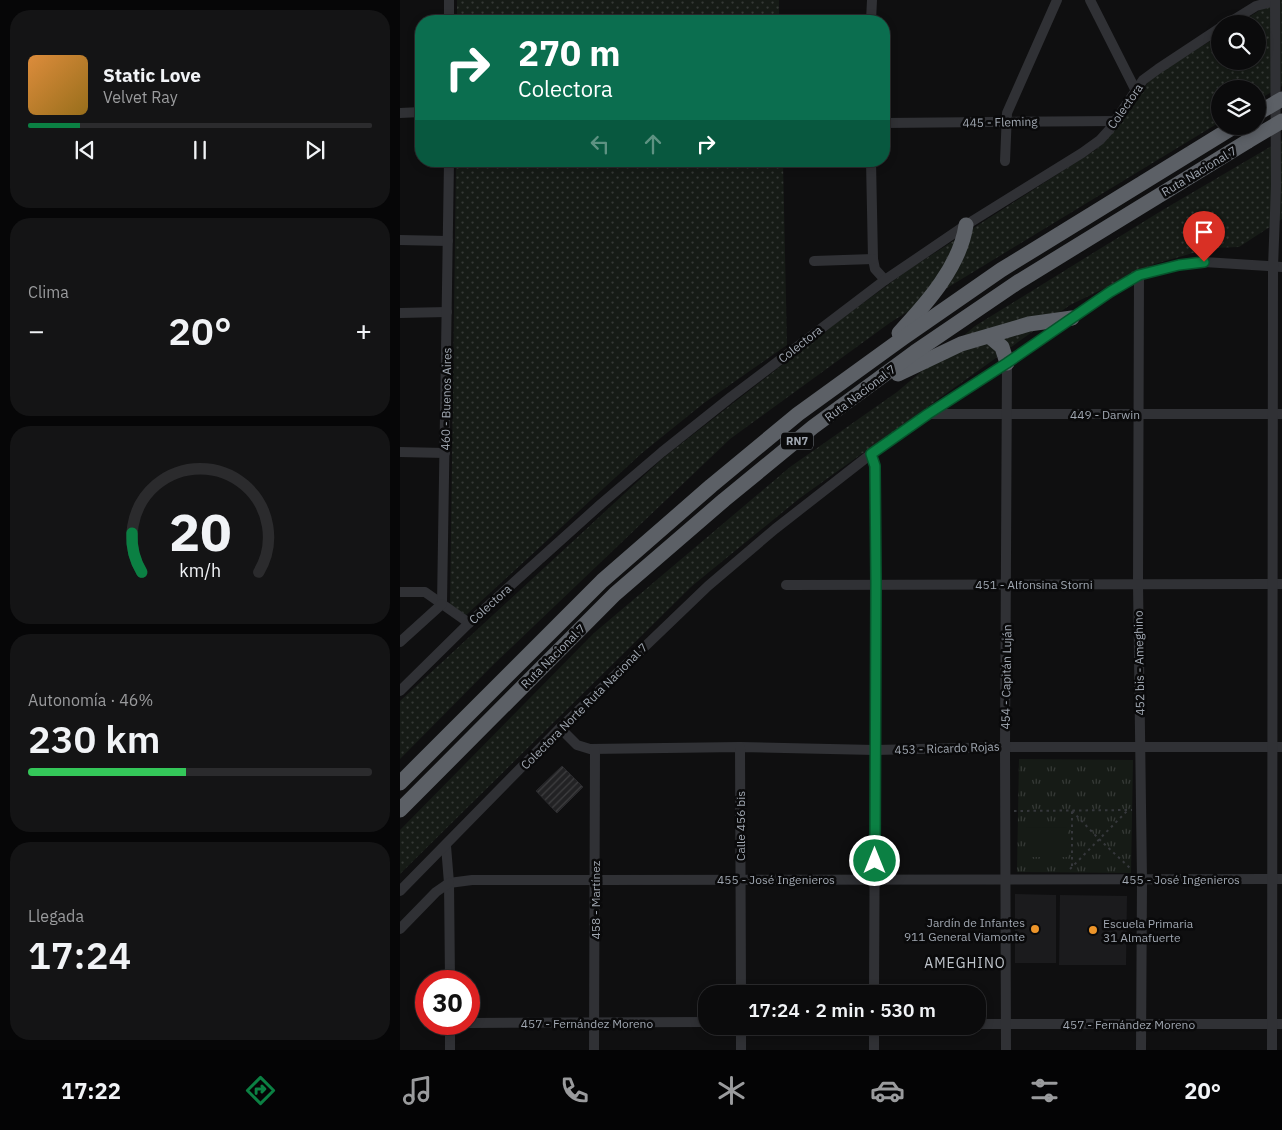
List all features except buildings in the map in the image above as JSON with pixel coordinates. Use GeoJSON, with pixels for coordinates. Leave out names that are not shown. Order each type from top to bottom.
{"type":"FeatureCollection","features":[{"type":"Feature","properties":{"kind":"highway"},"geometry":{"type":"LineString","coordinates":[[1266,108],[1282,99]]}},
{"type":"Feature","properties":{"kind":"highway","name":"Ruta Nacional 7"},"geometry":{"type":"LineString","coordinates":[[400,810],[615,594],[731,494],[813,428],[915,352],[1018,282],[1282,121]]}},
{"type":"Feature","properties":{"kind":"highway","name":"Ruta Nacional 7"},"geometry":{"type":"LineString","coordinates":[[400,783],[602,581],[710,486],[798,414],[1001,270],[1220,135]]}},
{"type":"Feature","properties":{"kind":"highway"},"geometry":{"type":"LineString","coordinates":[[876,358],[911,319],[947,273],[961,245],[966,225]]}},
{"type":"Feature","properties":{"kind":"highway"},"geometry":{"type":"LineString","coordinates":[[848,401],[920,362],[962,344],[1029,324],[1072,318]]}},
{"type":"Feature","properties":{"kind":"highway"},"geometry":{"type":"LineString","coordinates":[[989,336],[1002,346],[1007,363]]}},
{"type":"Feature","properties":{"kind":"street"},"geometry":{"type":"LineString","coordinates":[[448,0],[449,15]]}},
{"type":"Feature","properties":{"kind":"street"},"geometry":{"type":"LineString","coordinates":[[872,0],[872,15]]}},
{"type":"Feature","properties":{"kind":"street"},"geometry":{"type":"LineString","coordinates":[[1005,161],[1007,113],[1057,0]]}},
{"type":"Feature","properties":{"kind":"street"},"geometry":{"type":"LineString","coordinates":[[1090,0],[1136,91]]}},
{"type":"Feature","properties":{"kind":"street"},"geometry":{"type":"LineString","coordinates":[[1242,15],[1256,6],[1275,0],[1278,225],[1277,1024],[1272,1050]]}},
{"type":"Feature","properties":{"kind":"street","name":"Colectora"},"geometry":{"type":"LineString","coordinates":[[400,691],[469,623],[601,504],[662,452],[885,280],[966,225],[1100,140],[1116,121],[1143,80],[1211,34]]}},
{"type":"Feature","properties":{"kind":"street"},"geometry":{"type":"LineString","coordinates":[[400,113],[415,112]]}},
{"type":"Feature","properties":{"kind":"street","name":"445 - Fleming"},"geometry":{"type":"LineString","coordinates":[[890,123],[1116,121]]}},
{"type":"Feature","properties":{"kind":"street","name":"460 - Buenos Aires"},"geometry":{"type":"LineString","coordinates":[[442,604],[449,167]]}},
{"type":"Feature","properties":{"kind":"street"},"geometry":{"type":"LineString","coordinates":[[871,167],[874,269],[885,280]]}},
{"type":"Feature","properties":{"kind":"street"},"geometry":{"type":"LineString","coordinates":[[400,240],[448,241]]}},
{"type":"Feature","properties":{"kind":"street"},"geometry":{"type":"LineString","coordinates":[[814,261],[873,259]]}},
{"type":"Feature","properties":{"kind":"street"},"geometry":{"type":"LineString","coordinates":[[874,985],[876,584],[875,466],[871,454],[1110,292],[1139,275],[1179,265],[1204,262],[1277,267]]}},
{"type":"Feature","properties":{"kind":"street","name":"452 bis - Ameghino"},"geometry":{"type":"LineString","coordinates":[[1139,275],[1138,584],[1142,810],[1141,1050]]}},
{"type":"Feature","properties":{"kind":"street"},"geometry":{"type":"LineString","coordinates":[[400,313],[447,312]]}},
{"type":"Feature","properties":{"kind":"street","name":"454 - Capitán Luján"},"geometry":{"type":"LineString","coordinates":[[1006,1050],[1007,363]]}},
{"type":"Feature","properties":{"kind":"street","name":"449 - Darwin"},"geometry":{"type":"LineString","coordinates":[[928,414],[1277,414]]}},
{"type":"Feature","properties":{"kind":"street"},"geometry":{"type":"LineString","coordinates":[[400,452],[445,453]]}},
{"type":"Feature","properties":{"kind":"street","name":"Colectora Norte Ruta Nacional 7"},"geometry":{"type":"LineString","coordinates":[[400,891],[560,728],[708,586],[775,529],[871,454]]}},
{"type":"Feature","properties":{"kind":"street","name":"451 - Alfonsina Storni"},"geometry":{"type":"LineString","coordinates":[[786,585],[1277,584]]}},
{"type":"Feature","properties":{"kind":"street"},"geometry":{"type":"LineString","coordinates":[[400,592],[425,592],[469,623]]}},
{"type":"Feature","properties":{"kind":"street"},"geometry":{"type":"LineString","coordinates":[[400,642],[442,604]]}},
{"type":"Feature","properties":{"kind":"street","name":"453 - Ricardo Rojas"},"geometry":{"type":"LineString","coordinates":[[560,728],[577,745],[595,749],[740,747],[875,750],[1005,747],[1277,747]]}},
{"type":"Feature","properties":{"kind":"street","name":"Calle 456 bis"},"geometry":{"type":"LineString","coordinates":[[740,747],[741,985]]}},
{"type":"Feature","properties":{"kind":"street","name":"458 - Martínez"},"geometry":{"type":"LineString","coordinates":[[594,1050],[595,749]]}},
{"type":"Feature","properties":{"kind":"street"},"geometry":{"type":"LineString","coordinates":[[446,846],[449,882],[450,970]]}},
{"type":"Feature","properties":{"kind":"street","name":"455 - José Ingenieros"},"geometry":{"type":"LineString","coordinates":[[449,882],[472,880],[1006,878],[1277,879]]}},
{"type":"Feature","properties":{"kind":"street"},"geometry":{"type":"LineString","coordinates":[[400,929],[436,892],[449,882]]}},
{"type":"Feature","properties":{"kind":"street","name":"457 - Fernández Moreno"},"geometry":{"type":"LineString","coordinates":[[480,1023],[698,1022]]}},
{"type":"Feature","properties":{"kind":"street","name":"457 - Fernández Moreno"},"geometry":{"type":"LineString","coordinates":[[986,1024],[1277,1024]]}},
{"type":"Feature","properties":{"kind":"street"},"geometry":{"type":"LineString","coordinates":[[450,1035],[450,1050]]}},
{"type":"Feature","properties":{"kind":"street"},"geometry":{"type":"LineString","coordinates":[[740,1050],[741,1035]]}},
{"type":"Feature","properties":{"kind":"street"},"geometry":{"type":"LineString","coordinates":[[874,1035],[874,1050]]}},
{"type":"Feature","properties":{"kind":"path"},"geometry":{"type":"LineString","coordinates":[[1061,878],[1128,810]]}},
{"type":"Feature","properties":{"kind":"path"},"geometry":{"type":"LineString","coordinates":[[1005,811],[1142,810]]}},
{"type":"Feature","properties":{"kind":"path"},"geometry":{"type":"LineString","coordinates":[[1072,811],[1142,879]]}},
{"type":"Feature","properties":{"kind":"path"},"geometry":{"type":"LineString","coordinates":[[1072,811],[1072,867]]}},
{"type":"Feature","properties":{"kind":"shaded area","name":"Jardín de Infantes 911 General Viamonte"},"geometry":{"type":"Polygon","coordinates":[[[1015,894],[1056,895],[1056,963],[1015,963],[1015,894]]]}},
{"type":"Feature","properties":{"kind":"shaded area","name":"Escuela Primaria 31 Almafuerte"},"geometry":{"type":"Polygon","coordinates":[[[1060,895],[1127,896],[1126,965],[1059,965],[1060,895]]]}},
{"type":"Feature","properties":{"kind":"green space"},"geometry":{"type":"Polygon","coordinates":[[[457,0],[779,0],[779,15],[457,15],[457,0]]]}},
{"type":"Feature","properties":{"kind":"green space"},"geometry":{"type":"Polygon","coordinates":[[[1276,0],[1282,0],[1282,86],[1266,95],[1266,80],[1211,80],[1211,127],[891,322],[730,439],[494,664],[400,759],[400,701],[663,458],[832,326],[908,270],[1097,149],[1111,134],[1152,77],[1211,41],[1211,70],[1266,70],[1266,15],[1252,15],[1276,0]]]}},
{"type":"Feature","properties":{"kind":"green space"},"geometry":{"type":"Polygon","coordinates":[[[1282,140],[1282,219],[1239,247],[1210,248],[1155,264],[1070,305],[800,498],[692,586],[400,874],[400,830],[594,633],[790,467],[897,392],[975,326],[1161,211],[1282,140]]]}},
{"type":"Feature","properties":{"kind":"green space"},"geometry":{"type":"Polygon","coordinates":[[[456,167],[783,167],[787,345],[704,403],[642,453],[465,616],[450,608],[456,167]]]}},
{"type":"Feature","properties":{"kind":"green space"},"geometry":{"type":"Polygon","coordinates":[[[1019,759],[1133,760],[1131,873],[1017,872],[1019,759]]]}},
{"type":"Feature","properties":{"kind":"green space"},"geometry":{"type":"Polygon","coordinates":[[[1026,827],[1068,828],[1068,857],[1026,857],[1026,827]]]}},
{"type":"Feature","properties":{"kind":"place","name":"Jardín de Infantes 911 General Viamonte"},"geometry":{"type":"Point","coordinates":[1035,929]}},
{"type":"Feature","properties":{"kind":"place","name":"Escuela Primaria 31 Almafuerte"},"geometry":{"type":"Point","coordinates":[1093,930]}},
{"type":"Feature","properties":{"kind":"district","name":"AMEGHINO"},"geometry":{"type":"Point","coordinates":[965,963]}},
{"type":"Feature","properties":{"kind":"route"},"geometry":{"type":"LineString","coordinates":[[875,861],[875,466],[871,454],[1110,292],[1139,275],[1179,265],[1204,262]]}}]}
